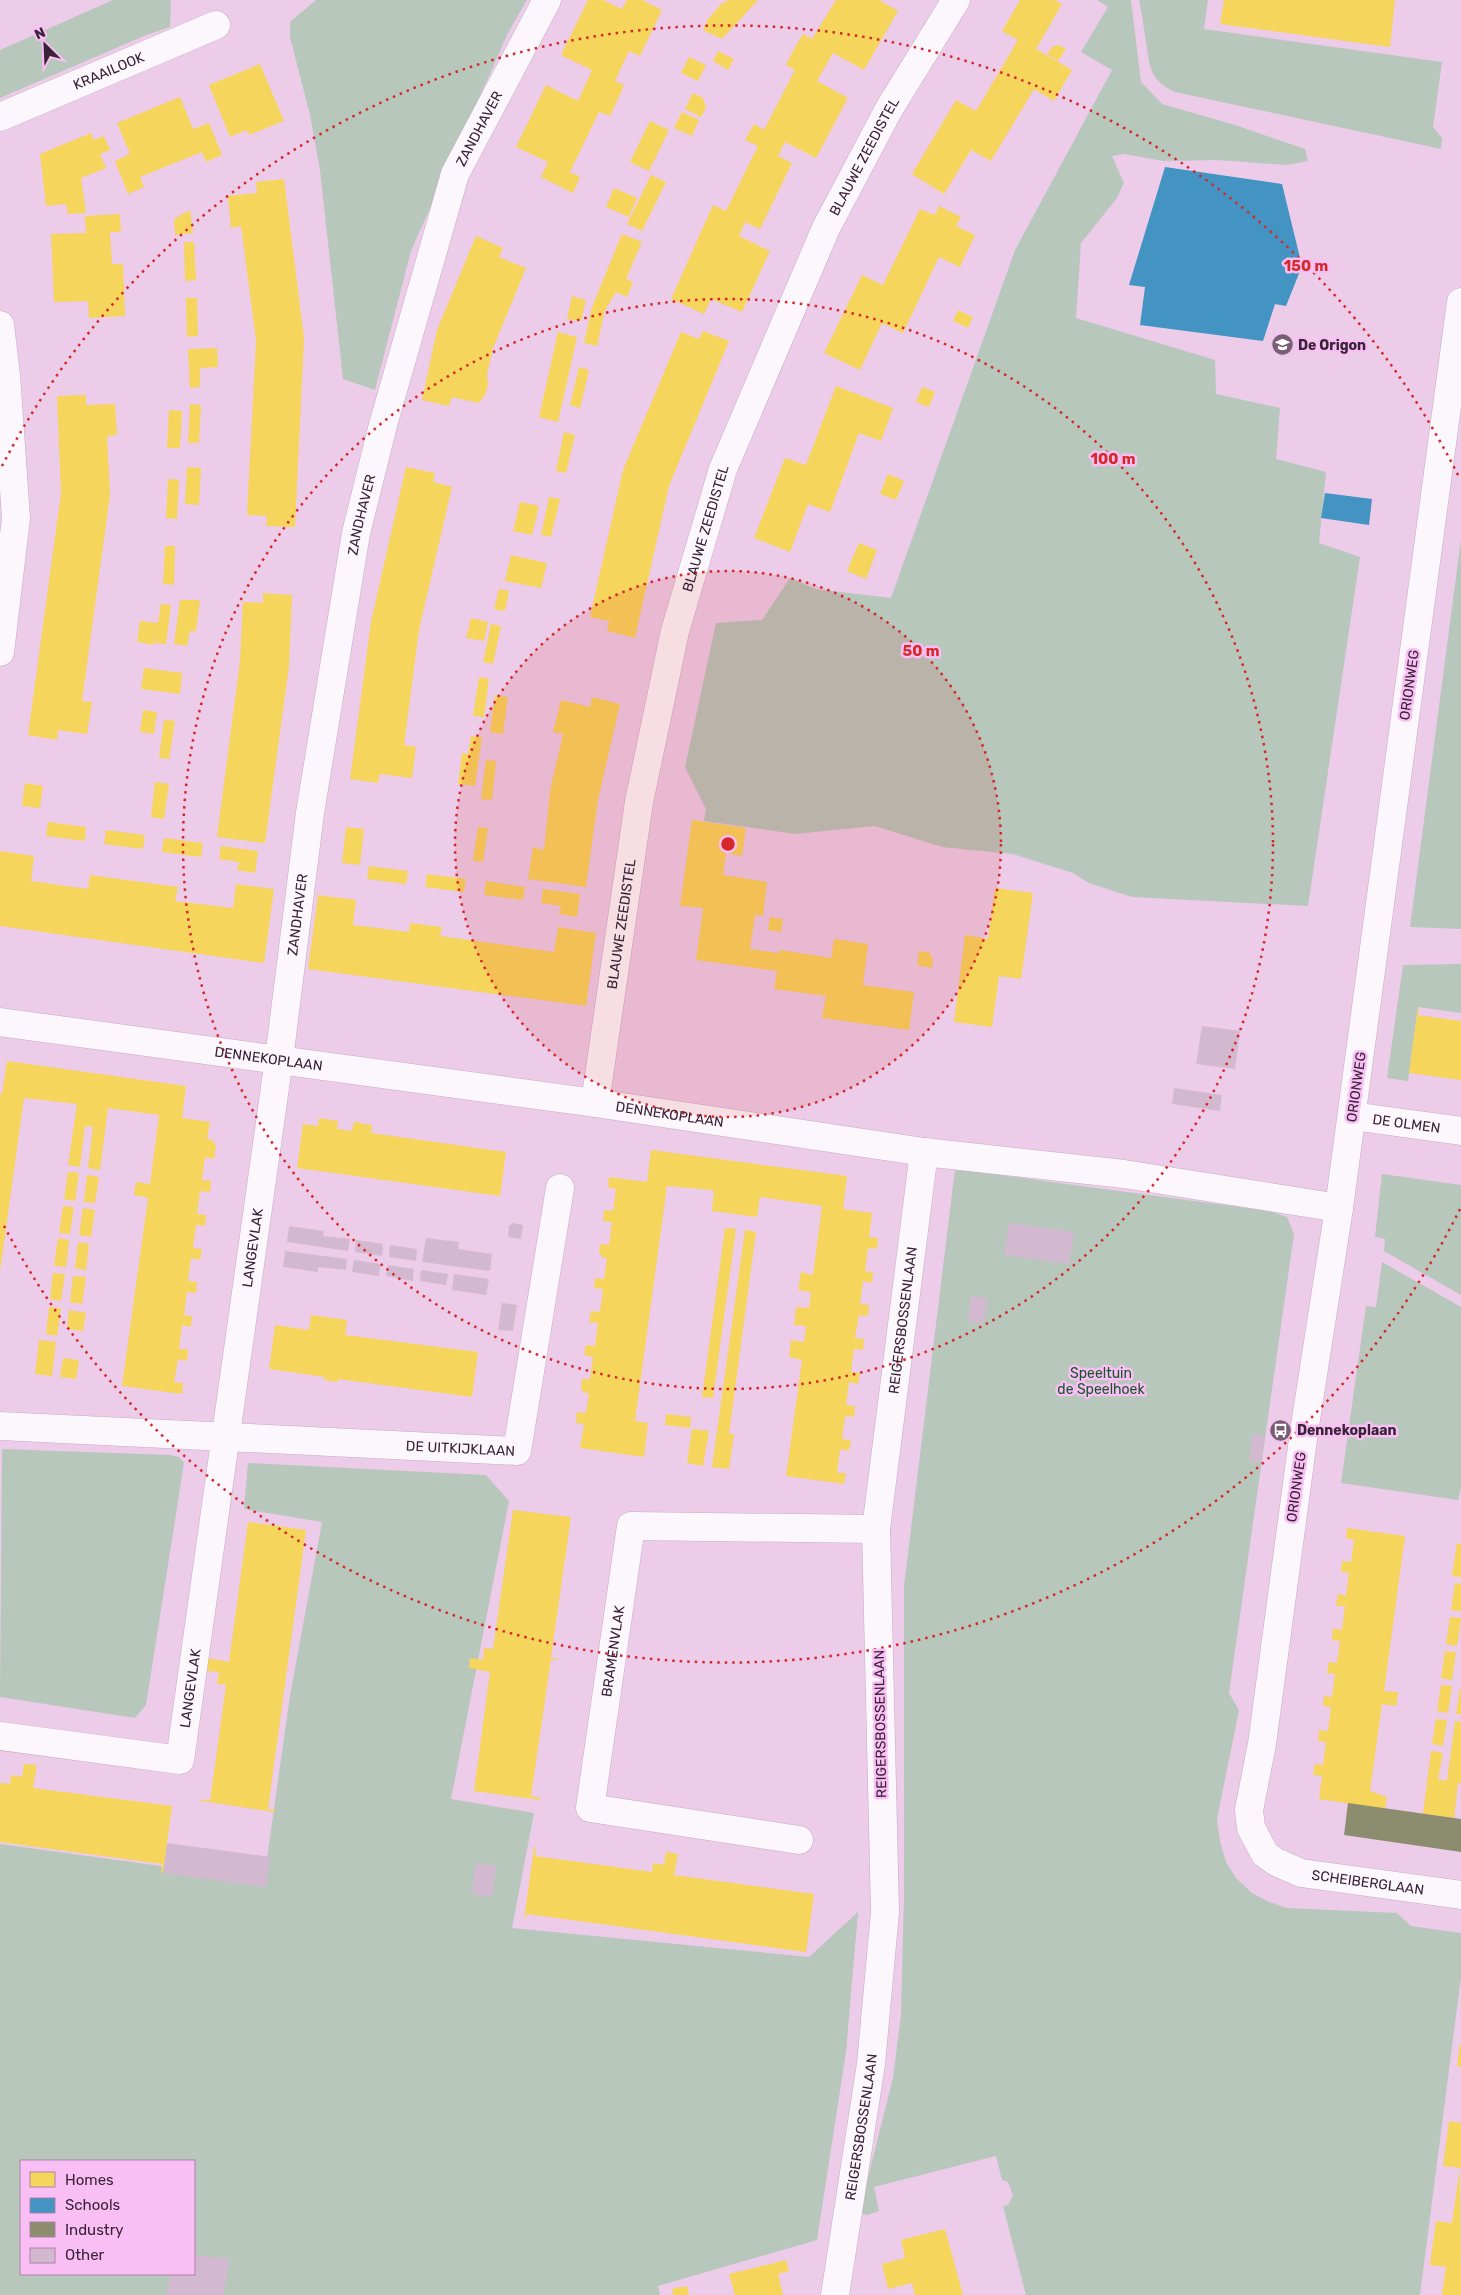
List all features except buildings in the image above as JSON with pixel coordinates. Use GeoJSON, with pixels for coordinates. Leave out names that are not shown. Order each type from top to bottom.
{"type":"FeatureCollection","features":[{"type":"Feature","properties":{"kind":"street","name":"ZANDHAVER"},"geometry":{"type":"LineString","coordinates":[[279,1059],[310,813],[349,570],[356,533],[383,424],[455,174],[547,0]]}},
{"type":"Feature","properties":{"kind":"street","name":"BLAUWE ZEEDISTEL"},"geometry":{"type":"LineString","coordinates":[[595,1103],[639,802],[675,631],[723,468],[826,228],[885,117],[956,0]]}},
{"type":"Feature","properties":{"kind":"street","name":"KRAAILOOK"},"geometry":{"type":"LineString","coordinates":[[0,117],[216,25]]}},
{"type":"Feature","properties":{"kind":"street","name":"ORIONWEG"},"geometry":{"type":"LineString","coordinates":[[1276,1862],[1265,1854],[1258,1844],[1251,1828],[1250,1810],[1262,1744],[1304,1432],[1352,1116],[1461,302]]}},
{"type":"Feature","properties":{"kind":"street"},"geometry":{"type":"LineString","coordinates":[[0,325],[6,375],[16,518],[0,652]]}},
{"type":"Feature","properties":{"kind":"street","name":"DENNEKOPLAAN"},"geometry":{"type":"LineString","coordinates":[[0,1022],[595,1103],[924,1152],[1124,1174],[1339,1208]]}},
{"type":"Feature","properties":{"kind":"street","name":"LANGEVLAK"},"geometry":{"type":"LineString","coordinates":[[0,1736],[180,1760],[279,1059]]}},
{"type":"Feature","properties":{"kind":"street","name":"DE OLMEN"},"geometry":{"type":"LineString","coordinates":[[1352,1116],[1461,1131]]}},
{"type":"Feature","properties":{"kind":"street","name":"REIGERSBOSSENLAAN"},"geometry":{"type":"LineString","coordinates":[[835,2295],[871,2064],[885,1912],[876,1529],[924,1152]]}},
{"type":"Feature","properties":{"kind":"street","name":"DE UITKIJKLAAN"},"geometry":{"type":"LineString","coordinates":[[227,1437],[517,1451],[560,1188]]}},
{"type":"Feature","properties":{"kind":"street"},"geometry":{"type":"LineString","coordinates":[[0,1426],[227,1437]]}},
{"type":"Feature","properties":{"kind":"street","name":"BRAMENVLAK"},"geometry":{"type":"LineString","coordinates":[[799,1840],[590,1808],[631,1526],[876,1529]]}},
{"type":"Feature","properties":{"kind":"street","name":"SCHEIBERGLAAN"},"geometry":{"type":"LineString","coordinates":[[1276,1862],[1301,1873],[1461,1895]]}},
{"type":"Feature","properties":{"kind":"green space"},"geometry":{"type":"Polygon","coordinates":[[[113,0],[171,0],[170,27],[144,36],[0,98],[0,50],[113,0]]]}},
{"type":"Feature","properties":{"kind":"green space"},"geometry":{"type":"Polygon","coordinates":[[[316,0],[527,0],[508,33],[411,251],[375,390],[343,379],[320,170],[310,115],[290,37],[290,22],[316,0]]]}},
{"type":"Feature","properties":{"kind":"green space"},"geometry":{"type":"Polygon","coordinates":[[[1097,0],[1131,0],[1141,82],[1162,104],[1235,125],[1305,149],[1308,161],[1286,165],[1217,160],[1163,161],[1124,154],[1112,156],[1124,183],[1117,198],[1081,243],[1076,318],[1215,360],[1216,394],[1280,408],[1276,459],[1326,472],[1319,543],[1360,557],[1308,906],[1132,897],[1089,883],[1073,873],[1013,854],[942,847],[875,826],[795,834],[704,821],[706,809],[685,767],[716,623],[762,620],[790,578],[816,589],[891,598],[1015,250],[1112,70],[1081,52],[1108,7],[1097,0]]]}},
{"type":"Feature","properties":{"kind":"green space"},"geometry":{"type":"Polygon","coordinates":[[[1139,0],[1208,0],[1204,29],[1442,62],[1433,127],[1442,138],[1441,149],[1175,92],[1160,83],[1152,72],[1139,0]]]}},
{"type":"Feature","properties":{"kind":"green space"},"geometry":{"type":"Polygon","coordinates":[[[1461,539],[1461,929],[1410,927],[1461,539]]]}},
{"type":"Feature","properties":{"kind":"green space"},"geometry":{"type":"Polygon","coordinates":[[[1461,964],[1461,1013],[1418,1007],[1408,1081],[1387,1078],[1403,965],[1461,964]]]}},
{"type":"Feature","properties":{"kind":"green space","name":"Speeltuin de Speelhoek"},"geometry":{"type":"Polygon","coordinates":[[[955,1169],[1269,1211],[1287,1217],[1294,1234],[1229,1693],[1239,1710],[1217,1819],[1220,1841],[1226,1862],[1236,1878],[1252,1893],[1269,1902],[1287,1908],[1397,1913],[1411,1926],[1461,1933],[1461,1977],[1420,2295],[1026,2295],[1003,2206],[1008,2205],[1013,2195],[1008,2182],[1002,2180],[996,2156],[874,2187],[879,2211],[867,2215],[859,2213],[893,2078],[901,2015],[904,1896],[904,1586],[955,1169]]]}},
{"type":"Feature","properties":{"kind":"green space"},"geometry":{"type":"Polygon","coordinates":[[[1382,1174],[1461,1185],[1461,1295],[1384,1251],[1385,1239],[1375,1237],[1382,1174]]]}},
{"type":"Feature","properties":{"kind":"green space"},"geometry":{"type":"Polygon","coordinates":[[[1382,1262],[1461,1307],[1461,1488],[1458,1500],[1341,1483],[1366,1306],[1376,1307],[1382,1262]]]}},
{"type":"Feature","properties":{"kind":"green space"},"geometry":{"type":"Polygon","coordinates":[[[2,1449],[170,1455],[179,1457],[184,1463],[146,1705],[135,1718],[0,1697],[2,1449]]]}},
{"type":"Feature","properties":{"kind":"green space"},"geometry":{"type":"Polygon","coordinates":[[[248,1463],[486,1475],[509,1501],[451,1799],[534,1813],[512,1928],[809,1957],[858,1912],[846,2052],[817,2240],[658,2286],[660,2295],[0,2295],[0,1844],[264,1880],[290,1696],[322,1522],[244,1509],[248,1463]]]}},
{"type":"Feature","properties":{"kind":"place","name":"De Origon"},"geometry":{"type":"Point","coordinates":[1282,345]}},
{"type":"Feature","properties":{"kind":"place","name":"Dennekoplaan"},"geometry":{"type":"Point","coordinates":[1281,1430]}}]}
